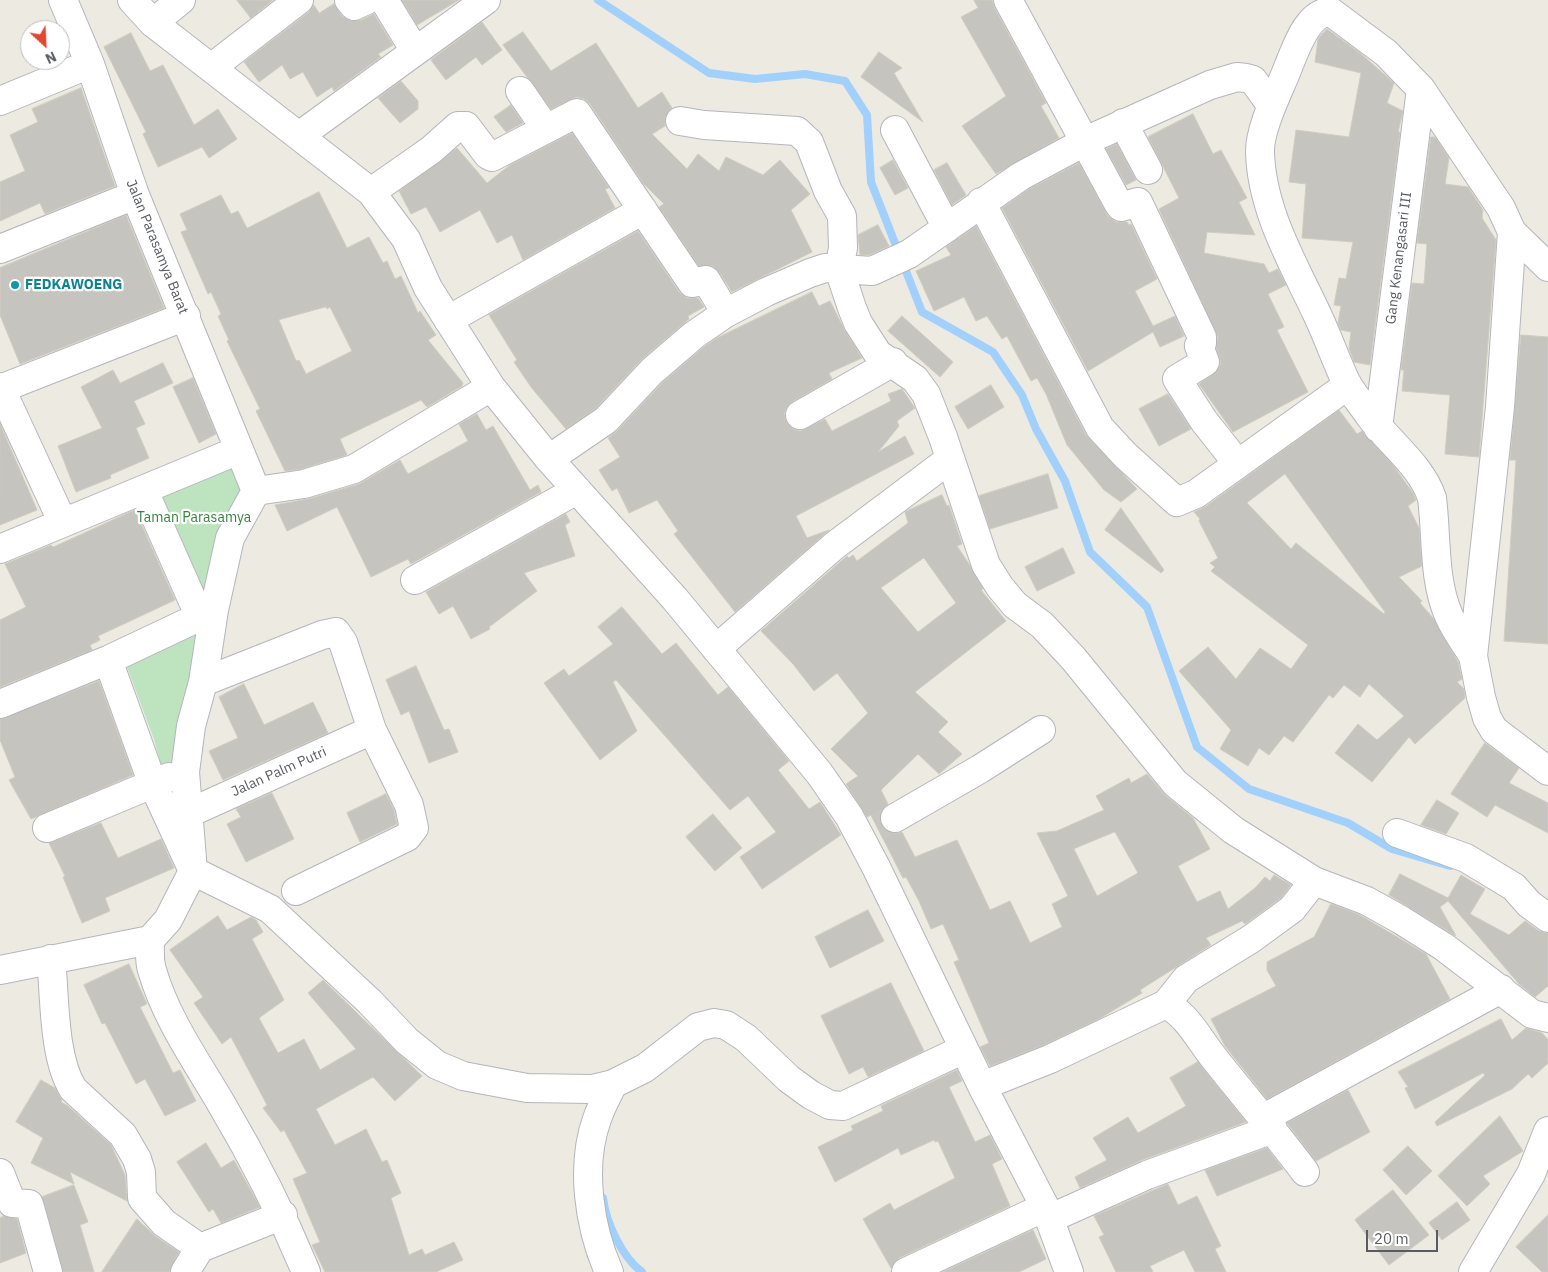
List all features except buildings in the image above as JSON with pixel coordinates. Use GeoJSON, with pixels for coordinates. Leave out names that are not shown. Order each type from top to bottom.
{"type":"FeatureCollection","features":[{"type":"Feature","properties":{"kind":"street","name":"Jalan Parasamya Barat"},"geometry":{"type":"LineString","coordinates":[[63,0],[90,64],[135,195],[256,491]]}},
{"type":"Feature","properties":{"kind":"street"},"geometry":{"type":"LineString","coordinates":[[132,0],[153,23],[371,192],[406,239],[428,288],[491,387],[549,459],[675,599],[819,773],[877,827],[964,1049],[1047,1213],[1069,1272]]}},
{"type":"Feature","properties":{"kind":"street"},"geometry":{"type":"LineString","coordinates":[[153,23],[181,0]]}},
{"type":"Feature","properties":{"kind":"street"},"geometry":{"type":"LineString","coordinates":[[211,68],[299,0]]}},
{"type":"Feature","properties":{"kind":"street"},"geometry":{"type":"LineString","coordinates":[[350,0],[354,6],[366,0]]}},
{"type":"Feature","properties":{"kind":"street"},"geometry":{"type":"LineString","coordinates":[[384,0],[415,51]]}},
{"type":"Feature","properties":{"kind":"street"},"geometry":{"type":"LineString","coordinates":[[299,136],[486,0]]}},
{"type":"Feature","properties":{"kind":"street"},"geometry":{"type":"LineString","coordinates":[[1008,0],[1121,207],[1138,202],[1202,337],[1202,342],[1199,346],[1206,362],[1177,379],[1204,421],[1238,464]]}},
{"type":"Feature","properties":{"kind":"street"},"geometry":{"type":"LineString","coordinates":[[1473,656],[1449,617],[1443,600],[1439,582],[1432,498],[1428,487],[1422,477],[1378,428],[1348,385],[1292,263],[1272,213],[1262,180],[1260,149],[1272,106],[1302,34],[1325,12],[1331,12],[1386,53],[1421,89],[1501,208],[1512,232],[1548,267]]}},
{"type":"Feature","properties":{"kind":"street"},"geometry":{"type":"LineString","coordinates":[[0,100],[90,64]]}},
{"type":"Feature","properties":{"kind":"street"},"geometry":{"type":"LineString","coordinates":[[549,459],[606,420],[652,370],[694,335],[726,313],[810,272],[825,268],[872,271],[902,258],[947,228],[981,202],[1022,176],[1122,123],[1210,85],[1237,77],[1253,80],[1272,106]]}},
{"type":"Feature","properties":{"kind":"street","name":"Gang Kenangasari III"},"geometry":{"type":"LineString","coordinates":[[1378,428],[1421,89]]}},
{"type":"Feature","properties":{"kind":"street"},"geometry":{"type":"LineString","coordinates":[[520,91],[546,129]]}},
{"type":"Feature","properties":{"kind":"street"},"geometry":{"type":"LineString","coordinates":[[371,192],[431,150],[458,126],[466,126],[488,155],[492,157],[573,114],[579,115],[692,283],[706,280],[726,313]]}},
{"type":"Feature","properties":{"kind":"street"},"geometry":{"type":"LineString","coordinates":[[680,121],[704,125],[797,131],[804,135],[809,142],[828,190],[842,216],[843,248],[839,269],[858,323],[878,354],[893,362],[915,379],[926,394],[986,565],[1000,587],[1016,605],[1042,625],[1073,658],[1175,783],[1233,830],[1314,881],[1367,901],[1401,920],[1444,947],[1532,1014],[1548,1018]]}},
{"type":"Feature","properties":{"kind":"street"},"geometry":{"type":"LineString","coordinates":[[1122,123],[1148,170]]}},
{"type":"Feature","properties":{"kind":"street"},"geometry":{"type":"LineString","coordinates":[[895,130],[947,228]]}},
{"type":"Feature","properties":{"kind":"street"},"geometry":{"type":"LineString","coordinates":[[0,249],[135,195]]}},
{"type":"Feature","properties":{"kind":"street"},"geometry":{"type":"LineString","coordinates":[[981,202],[1100,428],[1110,440],[1177,502],[1196,494],[1348,385]]}},
{"type":"Feature","properties":{"kind":"street"},"geometry":{"type":"LineString","coordinates":[[448,320],[643,210]]}},
{"type":"Feature","properties":{"kind":"street"},"geometry":{"type":"LineString","coordinates":[[1512,232],[1500,407],[1473,656],[1486,718],[1494,730],[1548,771]]}},
{"type":"Feature","properties":{"kind":"street"},"geometry":{"type":"LineString","coordinates":[[63,523],[0,388],[186,316]]}},
{"type":"Feature","properties":{"kind":"street"},"geometry":{"type":"LineString","coordinates":[[800,414],[893,362]]}},
{"type":"Feature","properties":{"kind":"street"},"geometry":{"type":"LineString","coordinates":[[0,970],[150,940],[168,920],[193,870],[185,772],[191,726],[202,682],[207,613],[230,538],[256,491],[304,484],[354,469],[491,387]]}},
{"type":"Feature","properties":{"kind":"street"},"geometry":{"type":"LineString","coordinates":[[0,549],[239,450]]}},
{"type":"Feature","properties":{"kind":"street"},"geometry":{"type":"LineString","coordinates":[[716,649],[834,546],[950,459]]}},
{"type":"Feature","properties":{"kind":"street"},"geometry":{"type":"LineString","coordinates":[[144,490],[207,613]]}},
{"type":"Feature","properties":{"kind":"street"},"geometry":{"type":"LineString","coordinates":[[414,580],[577,490]]}},
{"type":"Feature","properties":{"kind":"street"},"geometry":{"type":"LineString","coordinates":[[0,704],[108,660],[207,613]]}},
{"type":"Feature","properties":{"kind":"street"},"geometry":{"type":"LineString","coordinates":[[202,682],[322,635],[336,632],[343,642],[372,730],[409,805],[414,828],[407,837],[296,891]]}},
{"type":"Feature","properties":{"kind":"street"},"geometry":{"type":"LineString","coordinates":[[108,660],[152,782],[193,870],[270,909],[370,1002],[407,1041],[437,1064],[463,1076],[527,1088],[592,1089],[613,1084],[645,1068],[676,1043],[708,1023],[726,1025],[734,1029],[789,1079],[830,1105],[842,1106],[964,1049]]}},
{"type":"Feature","properties":{"kind":"street","name":"Jalan Palm Putri"},"geometry":{"type":"LineString","coordinates":[[187,814],[372,730]]}},
{"type":"Feature","properties":{"kind":"street"},"geometry":{"type":"LineString","coordinates":[[877,827],[980,769],[1041,730]]}},
{"type":"Feature","properties":{"kind":"street"},"geometry":{"type":"LineString","coordinates":[[47,828],[152,782],[185,772]]}},
{"type":"Feature","properties":{"kind":"street"},"geometry":{"type":"LineString","coordinates":[[1397,833],[1466,858],[1514,887],[1529,904],[1548,918]]}},
{"type":"Feature","properties":{"kind":"street"},"geometry":{"type":"LineString","coordinates":[[982,1086],[1050,1059],[1166,1004],[1186,979],[1251,939],[1292,909],[1314,881]]}},
{"type":"Feature","properties":{"kind":"street"},"geometry":{"type":"LineString","coordinates":[[150,940],[151,968],[163,1000],[187,1047],[223,1106],[282,1215],[306,1272]]}},
{"type":"Feature","properties":{"kind":"street"},"geometry":{"type":"LineString","coordinates":[[51,959],[60,1059],[68,1081],[73,1089],[126,1140],[137,1159],[141,1172],[142,1198],[164,1223],[200,1248]]}},
{"type":"Feature","properties":{"kind":"street"},"geometry":{"type":"LineString","coordinates":[[906,1272],[1047,1213],[1147,1175],[1269,1123],[1501,989]]}},
{"type":"Feature","properties":{"kind":"street"},"geometry":{"type":"LineString","coordinates":[[1166,1004],[1186,1018],[1214,1057],[1269,1123],[1305,1172]]}},
{"type":"Feature","properties":{"kind":"street"},"geometry":{"type":"LineString","coordinates":[[609,1272],[602,1256],[590,1204],[589,1154],[596,1120],[613,1084]]}},
{"type":"Feature","properties":{"kind":"street"},"geometry":{"type":"LineString","coordinates":[[1473,1272],[1531,1174],[1548,1131]]}},
{"type":"Feature","properties":{"kind":"street"},"geometry":{"type":"LineString","coordinates":[[0,1173],[12,1203],[29,1204],[48,1272]]}},
{"type":"Feature","properties":{"kind":"street"},"geometry":{"type":"LineString","coordinates":[[186,1272],[200,1248],[282,1215]]}},
{"type":"Feature","properties":{"kind":"green space","name":"Taman Parasamya"},"geometry":{"type":"Polygon","coordinates":[[[240,456],[244,502],[182,807],[170,797],[154,739],[124,659],[180,612],[180,586],[143,497],[240,456]]]}},
{"type":"Feature","properties":{"kind":"waterway"},"geometry":{"type":"LineString","coordinates":[[598,0],[709,73],[755,79],[805,74],[845,81],[867,115],[871,182],[922,312],[993,352],[1022,395],[1036,429],[1065,481],[1090,552],[1147,607],[1197,747],[1249,789],[1348,823],[1392,849],[1450,866]]}},
{"type":"Feature","properties":{"kind":"waterway"},"geometry":{"type":"LineString","coordinates":[[603,1198],[616,1239],[628,1258],[642,1272]]}},
{"type":"Feature","properties":{"kind":"tunnel"},"geometry":{"type":"LineString","coordinates":[[877,827],[895,818]]}},
{"type":"Feature","properties":{"kind":"place","name":"FEDKAWOENG"},"geometry":{"type":"Point","coordinates":[15,285]}}]}
